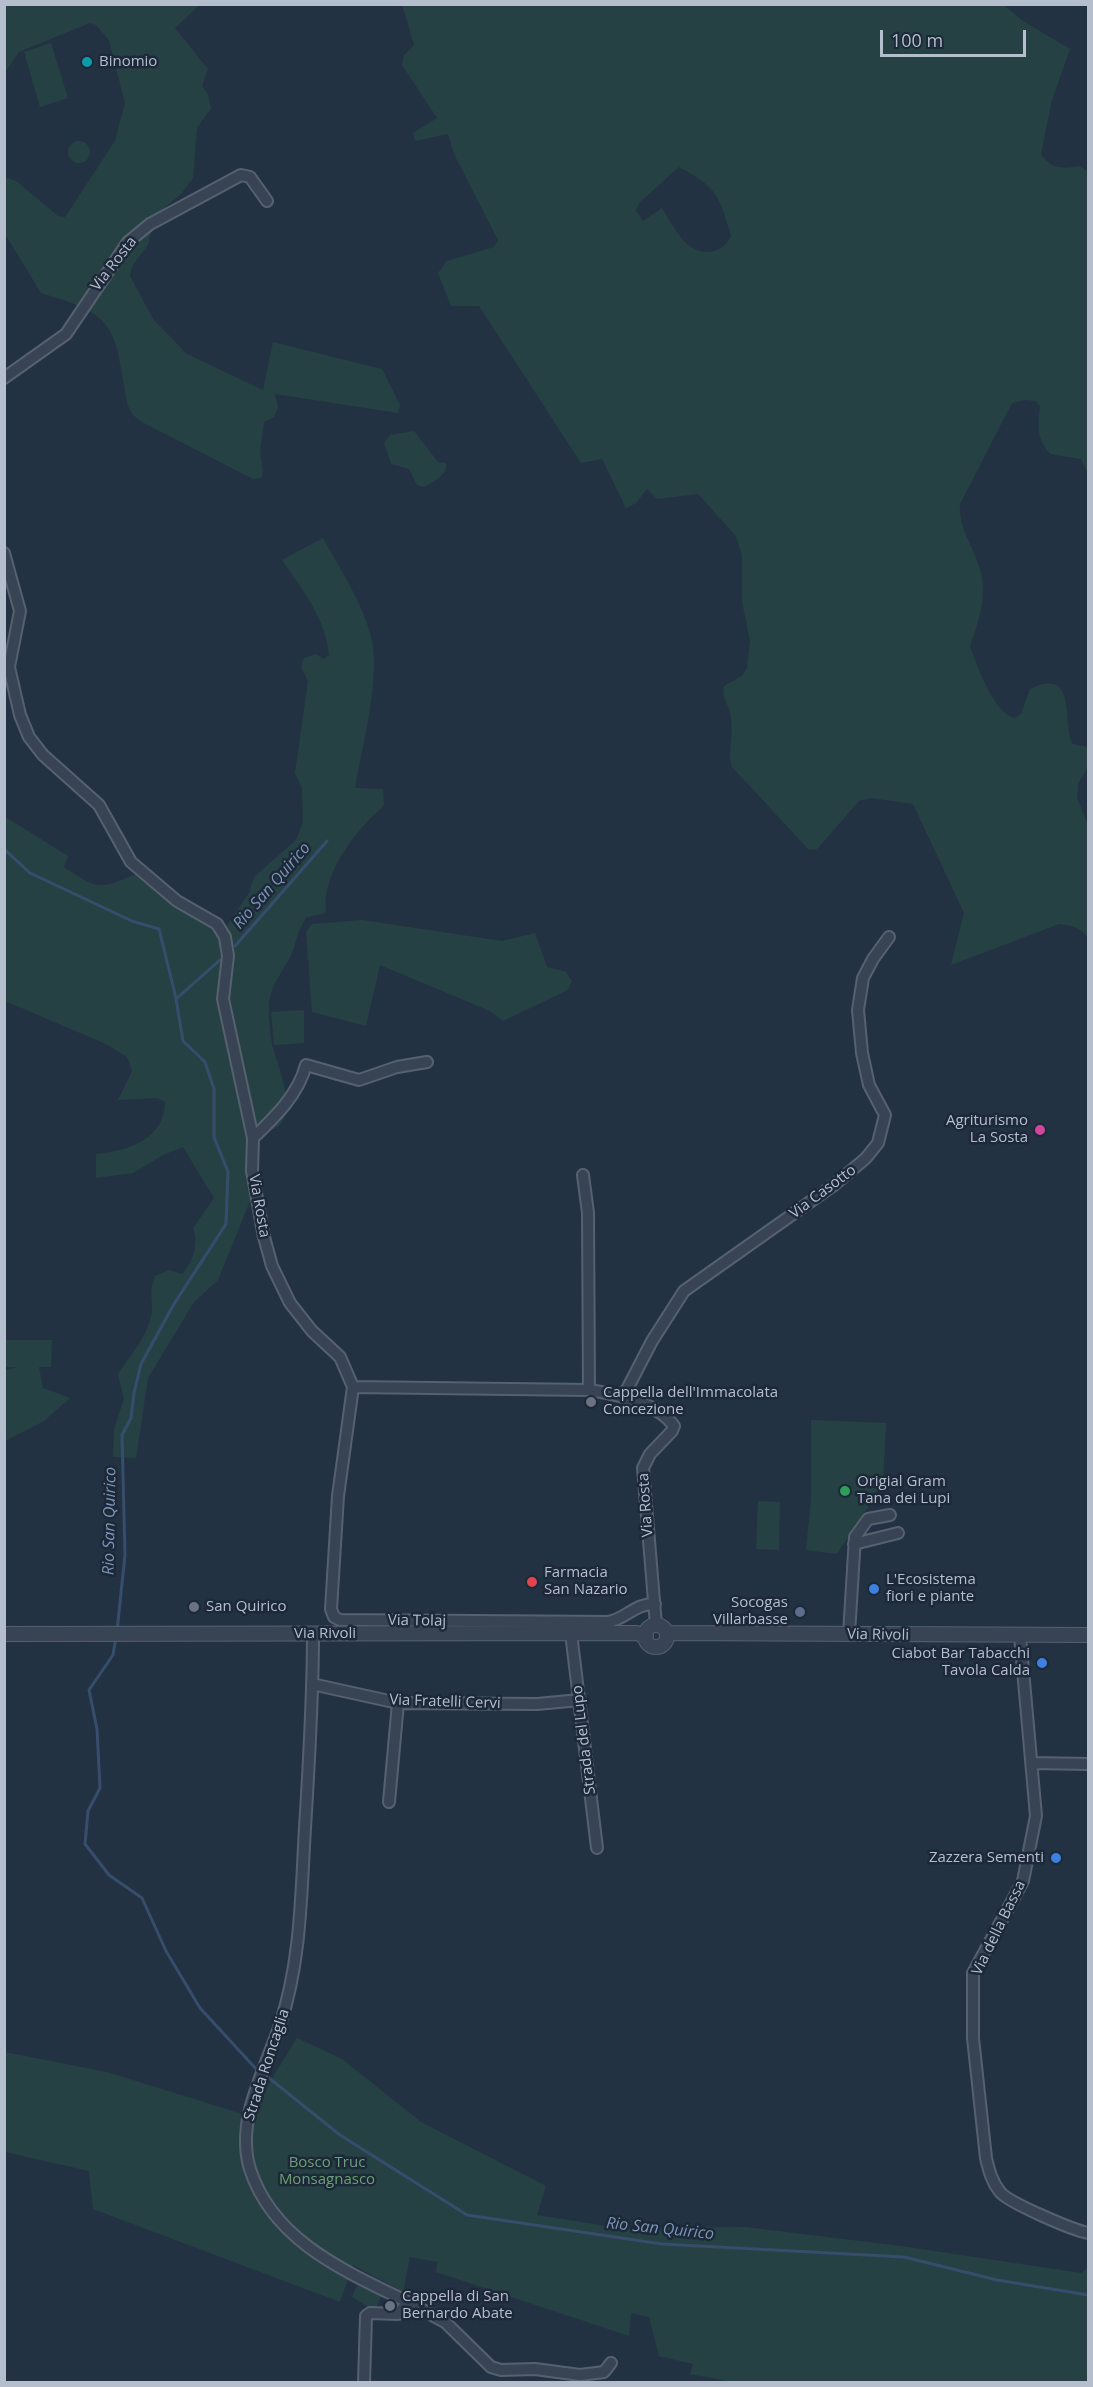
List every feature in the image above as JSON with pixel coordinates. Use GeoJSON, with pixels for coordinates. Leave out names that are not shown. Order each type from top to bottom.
{"type":"FeatureCollection","features":[{"type":"Feature","properties":{"kind":"street","name":"Via Rosta"},"geometry":{"type":"LineString","coordinates":[[4,378],[66,334],[128,242],[150,224],[241,175],[250,177],[267,201]]}},
{"type":"Feature","properties":{"kind":"street","name":"Via Rosta"},"geometry":{"type":"LineString","coordinates":[[4,553],[21,610],[9,667],[20,715],[29,736],[43,755],[99,805],[131,862],[177,902],[217,924],[225,937],[228,956],[223,999],[253,1138],[252,1171],[264,1237],[272,1266],[290,1303],[312,1331],[340,1357],[353,1387],[589,1390],[622,1397],[657,1412],[674,1426],[650,1454],[643,1468],[655,1604],[661,1629]]}},
{"type":"Feature","properties":{"kind":"street","name":"Via Casotto"},"geometry":{"type":"LineString","coordinates":[[622,1397],[684,1291],[834,1185],[866,1158],[878,1143],[885,1115],[869,1085],[862,1053],[858,1010],[863,978],[873,958],[889,937]]}},
{"type":"Feature","properties":{"kind":"street"},"geometry":{"type":"LineString","coordinates":[[253,1138],[301,1083],[306,1065],[358,1080],[397,1067],[427,1062]]}},
{"type":"Feature","properties":{"kind":"street"},"geometry":{"type":"LineString","coordinates":[[583,1175],[588,1213],[589,1390]]}},
{"type":"Feature","properties":{"kind":"street","name":"Via Tolaj"},"geometry":{"type":"LineString","coordinates":[[353,1387],[339,1496],[331,1610],[334,1617],[340,1620],[608,1622],[625,1617],[638,1606],[655,1604]]}},
{"type":"Feature","properties":{"kind":"street"},"geometry":{"type":"LineString","coordinates":[[849,1634],[854,1544],[858,1531],[868,1520],[890,1515]]}},
{"type":"Feature","properties":{"kind":"street"},"geometry":{"type":"LineString","coordinates":[[854,1544],[898,1533]]}},
{"type":"Feature","properties":{"kind":"street"},"geometry":{"type":"LineString","coordinates":[[646,1636],[650,1627],[661,1629]]}},
{"type":"Feature","properties":{"kind":"street","name":"Via Rivoli"},"geometry":{"type":"LineString","coordinates":[[4,1634],[636,1634],[646,1636],[651,1645],[657,1646],[664,1643],[661,1629],[849,1634],[1089,1635]]}},
{"type":"Feature","properties":{"kind":"street","name":"Strada Roncaglia"},"geometry":{"type":"LineString","coordinates":[[313,1634],[297,1955],[286,2004],[249,2116],[246,2151],[257,2186],[270,2209],[304,2245],[346,2271],[445,2322],[491,2367],[501,2370],[535,2369],[593,2374],[604,2372],[611,2363]]}},
{"type":"Feature","properties":{"kind":"street","name":"Strada del Lupo"},"geometry":{"type":"LineString","coordinates":[[571,1634],[597,1848]]}},
{"type":"Feature","properties":{"kind":"street","name":"Via della Bassa"},"geometry":{"type":"LineString","coordinates":[[1020,1636],[1036,1816],[1023,1881],[974,1973],[973,2038],[986,2158],[990,2175],[1002,2194],[1073,2230],[1089,2233]]}},
{"type":"Feature","properties":{"kind":"street","name":"Via Fratelli Cervi"},"geometry":{"type":"LineString","coordinates":[[312,1684],[398,1703],[537,1704],[580,1700]]}},
{"type":"Feature","properties":{"kind":"street"},"geometry":{"type":"LineString","coordinates":[[389,1802],[398,1703]]}},
{"type":"Feature","properties":{"kind":"street"},"geometry":{"type":"LineString","coordinates":[[1033,1763],[1089,1764]]}},
{"type":"Feature","properties":{"kind":"street"},"geometry":{"type":"LineString","coordinates":[[364,2382],[366,2316],[370,2313],[399,2314],[408,2302]]}},
{"type":"Feature","properties":{"kind":"green space"},"geometry":{"type":"Polygon","coordinates":[[[402,4],[1004,5],[1023,21],[1070,49],[1052,100],[1041,154],[1053,166],[1062,168],[1079,166],[1088,171],[1088,474],[1081,459],[1050,454],[1045,448],[1039,432],[1040,406],[1036,401],[1025,400],[1012,403],[960,504],[960,513],[977,562],[983,590],[981,609],[970,647],[993,699],[1000,708],[1015,718],[1021,714],[1030,689],[1045,684],[1056,685],[1062,691],[1065,700],[1073,744],[1088,747],[1088,767],[1078,784],[1077,797],[1088,825],[1088,938],[1076,928],[1059,924],[951,965],[964,913],[913,804],[871,798],[859,801],[817,849],[809,850],[732,767],[730,755],[732,725],[724,686],[742,676],[747,668],[750,641],[742,602],[742,555],[736,536],[698,494],[657,499],[647,489],[636,503],[626,508],[602,459],[581,463],[479,306],[451,306],[438,273],[447,261],[494,247],[498,240],[454,154],[448,134],[415,141],[413,133],[437,118],[402,65],[404,55],[414,45],[402,4]],[[679,167],[640,202],[636,210],[643,221],[662,208],[678,233],[690,246],[703,252],[716,251],[727,243],[731,236],[727,222],[715,194],[692,174],[679,167]]]}},
{"type":"Feature","properties":{"kind":"green space"},"geometry":{"type":"Polygon","coordinates":[[[5,5],[199,5],[175,28],[208,69],[202,86],[208,94],[211,109],[197,127],[193,178],[181,194],[155,216],[148,245],[132,266],[130,276],[153,319],[187,354],[263,390],[273,342],[382,369],[400,405],[398,413],[275,394],[278,407],[274,417],[264,422],[260,452],[263,472],[261,478],[253,479],[142,422],[133,415],[128,406],[115,343],[109,330],[100,319],[87,310],[41,293],[5,234],[5,177],[16,181],[58,216],[65,217],[115,141],[125,103],[109,40],[96,25],[90,23],[19,52],[5,72],[5,5]]]}},
{"type":"Feature","properties":{"kind":"green space"},"geometry":{"type":"Polygon","coordinates":[[[51,43],[68,98],[40,107],[24,52],[51,43]]]}},
{"type":"Feature","properties":{"kind":"green space"},"geometry":{"type":"Polygon","coordinates":[[[79,141],[87,144],[90,152],[87,160],[79,163],[71,160],[68,152],[71,144],[79,141]]]}},
{"type":"Feature","properties":{"kind":"green space"},"geometry":{"type":"Polygon","coordinates":[[[414,431],[438,462],[446,463],[442,475],[424,487],[417,485],[409,469],[391,464],[384,443],[390,435],[414,431]]]}},
{"type":"Feature","properties":{"kind":"green space"},"geometry":{"type":"Polygon","coordinates":[[[323,538],[353,591],[370,633],[374,663],[373,681],[355,788],[383,789],[384,806],[363,826],[343,853],[329,882],[326,911],[323,914],[307,917],[291,955],[273,988],[269,1002],[270,1031],[285,1088],[286,1114],[281,1123],[272,1130],[257,1132],[228,1004],[231,946],[226,927],[249,893],[254,877],[296,840],[303,822],[302,788],[295,773],[308,681],[301,667],[304,658],[316,654],[324,659],[329,655],[318,617],[305,593],[282,560],[323,538]]]}},
{"type":"Feature","properties":{"kind":"green space"},"geometry":{"type":"Polygon","coordinates":[[[4,816],[68,856],[64,867],[84,880],[92,884],[106,885],[136,874],[171,902],[215,929],[223,939],[221,998],[250,1135],[252,1196],[218,1280],[194,1302],[148,1378],[136,1458],[113,1457],[114,1429],[124,1399],[118,1374],[149,1325],[155,1276],[169,1270],[182,1274],[186,1269],[195,1246],[193,1228],[214,1198],[183,1147],[163,1155],[133,1173],[96,1178],[96,1154],[132,1146],[152,1134],[159,1125],[165,1102],[157,1098],[118,1100],[132,1071],[127,1057],[106,1044],[5,1001],[4,816]]]}},
{"type":"Feature","properties":{"kind":"green space"},"geometry":{"type":"Polygon","coordinates":[[[362,920],[502,941],[535,933],[547,967],[566,972],[572,981],[568,990],[503,1021],[490,1011],[380,965],[366,1026],[312,1012],[306,932],[312,924],[362,920]]]}},
{"type":"Feature","properties":{"kind":"green space"},"geometry":{"type":"Polygon","coordinates":[[[304,1010],[304,1043],[274,1045],[271,1012],[304,1010]]]}},
{"type":"Feature","properties":{"kind":"green space"},"geometry":{"type":"Polygon","coordinates":[[[5,1340],[52,1340],[51,1367],[39,1367],[43,1388],[70,1398],[44,1421],[5,1441],[5,1370],[18,1367],[5,1367],[5,1340]]]}},
{"type":"Feature","properties":{"kind":"green space","name":"Origial Gram Tana dei Lupi"},"geometry":{"type":"Polygon","coordinates":[[[811,1420],[886,1423],[883,1484],[837,1554],[806,1550],[811,1499],[811,1420]]]}},
{"type":"Feature","properties":{"kind":"green space"},"geometry":{"type":"Polygon","coordinates":[[[758,1501],[780,1502],[779,1550],[756,1549],[758,1501]]]}},
{"type":"Feature","properties":{"kind":"green space","name":"Bosco Truc Monsagnasco"},"geometry":{"type":"Polygon","coordinates":[[[297,2038],[342,2059],[421,2122],[546,2186],[537,2215],[619,2228],[745,2227],[901,2246],[1081,2273],[1088,2267],[1088,2382],[733,2382],[690,2374],[693,2364],[659,2356],[649,2317],[631,2313],[629,2336],[436,2272],[437,2262],[410,2257],[403,2292],[353,2265],[340,2302],[93,2209],[89,2171],[5,2152],[4,2052],[107,2072],[249,2116],[297,2038]]]}},
{"type":"Feature","properties":{"kind":"green space"},"geometry":{"type":"Polygon","coordinates":[[[357,2285],[381,2296],[375,2311],[352,2297],[357,2285]]]}},
{"type":"Feature","properties":{"kind":"waterway","name":"Rio San Quirico"},"geometry":{"type":"LineString","coordinates":[[235,946],[327,841]]}},
{"type":"Feature","properties":{"kind":"waterway"},"geometry":{"type":"LineString","coordinates":[[4,849],[30,873],[132,921],[159,929],[176,998]]}},
{"type":"Feature","properties":{"kind":"waterway","name":"Rio San Quirico"},"geometry":{"type":"LineString","coordinates":[[117,1631],[125,1555],[122,1435],[131,1418],[141,1364],[174,1304],[226,1224],[228,1172],[214,1137],[214,1089],[205,1062],[183,1041],[176,999],[220,960]]}},
{"type":"Feature","properties":{"kind":"waterway","name":"Rio San Quirico"},"geometry":{"type":"LineString","coordinates":[[116,1637],[113,1655],[89,1690],[97,1729],[100,1788],[88,1811],[85,1844],[109,1875],[142,1898],[166,1951],[200,2008],[257,2070]]}},
{"type":"Feature","properties":{"kind":"waterway","name":"Rio San Quirico"},"geometry":{"type":"LineString","coordinates":[[269,2078],[340,2135],[467,2215],[662,2244],[904,2257],[997,2280],[1088,2295]]}},
{"type":"Feature","properties":{"kind":"place","name":"Binomio"},"geometry":{"type":"Point","coordinates":[87,62]}},
{"type":"Feature","properties":{"kind":"place","name":"Agriturismo La Sosta"},"geometry":{"type":"Point","coordinates":[1040,1130]}},
{"type":"Feature","properties":{"kind":"place","name":"Cappella dell'Immacolata Concezione"},"geometry":{"type":"Point","coordinates":[591,1402]}},
{"type":"Feature","properties":{"kind":"place","name":"Origial Gram Tana dei Lupi"},"geometry":{"type":"Point","coordinates":[845,1491]}},
{"type":"Feature","properties":{"kind":"place","name":"Farmacia San Nazario"},"geometry":{"type":"Point","coordinates":[532,1582]}},
{"type":"Feature","properties":{"kind":"place","name":"L'Ecosistema fiori e piante"},"geometry":{"type":"Point","coordinates":[874,1589]}},
{"type":"Feature","properties":{"kind":"place","name":"San Quirico"},"geometry":{"type":"Point","coordinates":[194,1607]}},
{"type":"Feature","properties":{"kind":"place","name":"Socogas Villarbasse"},"geometry":{"type":"Point","coordinates":[800,1612]}},
{"type":"Feature","properties":{"kind":"place","name":"Ciabot Bar Tabacchi Tavola Calda"},"geometry":{"type":"Point","coordinates":[1042,1663]}},
{"type":"Feature","properties":{"kind":"place","name":"Zazzera Sementi"},"geometry":{"type":"Point","coordinates":[1056,1858]}},
{"type":"Feature","properties":{"kind":"place","name":"Cappella di San Bernardo Abate"},"geometry":{"type":"Point","coordinates":[390,2306]}}]}
